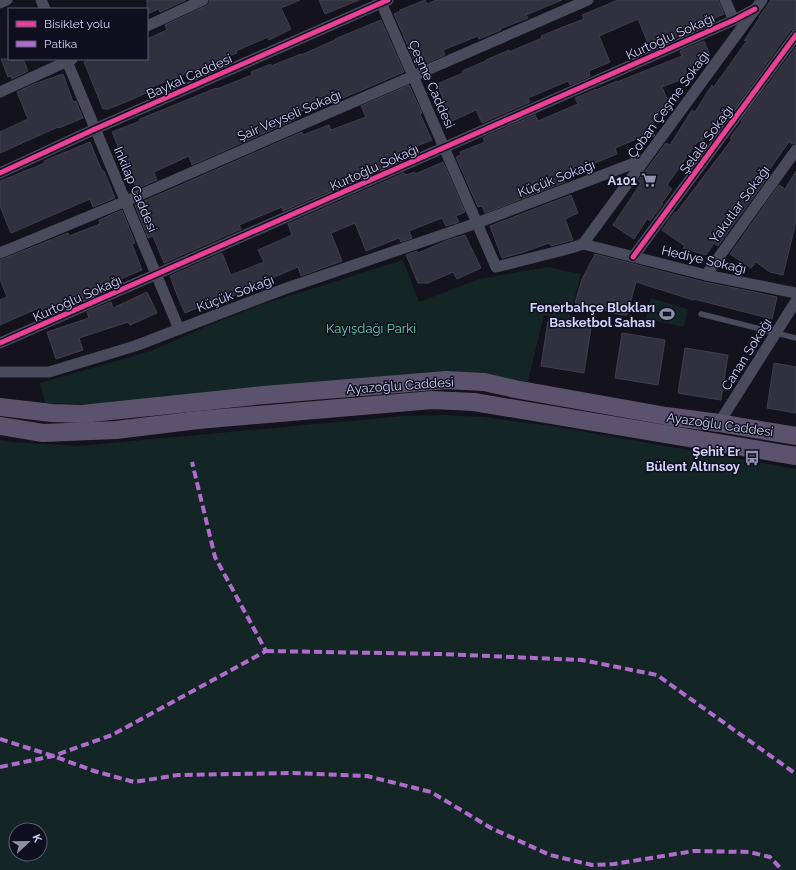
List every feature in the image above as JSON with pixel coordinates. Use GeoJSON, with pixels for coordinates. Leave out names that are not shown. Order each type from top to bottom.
{"type":"FeatureCollection","features":[{"type":"Feature","properties":{"kind":"main road","name":"Ayazoğlu Caddesi"},"geometry":{"type":"LineString","coordinates":[[0,407],[52,413],[82,414],[264,395],[446,380],[484,382],[666,416],[796,436]]}},
{"type":"Feature","properties":{"kind":"main road","name":"Ayazoğlu Caddesi"},"geometry":{"type":"LineString","coordinates":[[0,426],[43,433],[116,430],[198,420],[432,400],[474,402],[796,456]]}},
{"type":"Feature","properties":{"kind":"street"},"geometry":{"type":"LineString","coordinates":[[0,3],[7,0]]}},
{"type":"Feature","properties":{"kind":"street"},"geometry":{"type":"LineString","coordinates":[[148,26],[204,0]]}},
{"type":"Feature","properties":{"kind":"street","name":"Şair Veyseli Sokağı"},"geometry":{"type":"LineString","coordinates":[[0,253],[126,201],[588,0]]}},
{"type":"Feature","properties":{"kind":"street"},"geometry":{"type":"LineString","coordinates":[[725,0],[734,20]]}},
{"type":"Feature","properties":{"kind":"street","name":"Çeşme Caddesi"},"geometry":{"type":"LineString","coordinates":[[383,1],[413,76],[477,223]]}},
{"type":"Feature","properties":{"kind":"street","name":"Baykal Caddesi"},"geometry":{"type":"LineString","coordinates":[[0,172],[383,1]]}},
{"type":"Feature","properties":{"kind":"street","name":"Kurtoğlu Sokağı"},"geometry":{"type":"LineString","coordinates":[[0,344],[734,20],[758,4]]}},
{"type":"Feature","properties":{"kind":"street","name":"Çoban Çeşme Sokağı"},"geometry":{"type":"LineString","coordinates":[[583,244],[758,4]]}},
{"type":"Feature","properties":{"kind":"street","name":"Şelale Sokağı"},"geometry":{"type":"LineString","coordinates":[[633,257],[796,35]]}},
{"type":"Feature","properties":{"kind":"street"},"geometry":{"type":"LineString","coordinates":[[0,92],[69,60]]}},
{"type":"Feature","properties":{"kind":"street","name":"Inkilap Caddesi"},"geometry":{"type":"LineString","coordinates":[[69,60],[95,129],[180,329]]}},
{"type":"Feature","properties":{"kind":"street","name":"Yakutlar Sokağı"},"geometry":{"type":"LineString","coordinates":[[706,275],[796,150]]}},
{"type":"Feature","properties":{"kind":"street","name":"Küçük Sokağı"},"geometry":{"type":"LineString","coordinates":[[0,372],[49,372],[135,346],[284,289],[477,223],[645,159]]}},
{"type":"Feature","properties":{"kind":"street"},"geometry":{"type":"LineString","coordinates":[[477,223],[496,267],[583,244]]}},
{"type":"Feature","properties":{"kind":"street","name":"Hediye Sokağı"},"geometry":{"type":"LineString","coordinates":[[583,244],[706,275],[796,293]]}},
{"type":"Feature","properties":{"kind":"street","name":"Canan Sokağı"},"geometry":{"type":"LineString","coordinates":[[719,423],[796,301]]}},
{"type":"Feature","properties":{"kind":"lane"},"geometry":{"type":"LineString","coordinates":[[702,314],[796,338]]}},
{"type":"Feature","properties":{"kind":"green space","name":"Kayışdağı Parki"},"geometry":{"type":"Polygon","coordinates":[[[403,260],[419,302],[479,279],[547,267],[581,274],[569,320],[544,315],[528,382],[484,375],[100,405],[45,403],[40,383],[150,351],[214,323],[263,304],[403,260]]]}},
{"type":"Feature","properties":{"kind":"green space","name":"Fenerbahçe Blokları Basketbol Sahası"},"geometry":{"type":"Polygon","coordinates":[[[651,298],[688,309],[684,327],[646,319],[651,298]]]}},
{"type":"Feature","properties":{"kind":"green space"},"geometry":{"type":"Polygon","coordinates":[[[444,415],[484,417],[552,426],[796,469],[796,870],[0,870],[0,440],[78,446],[403,416],[444,415]]]}},
{"type":"Feature","properties":{"kind":"building"},"geometry":{"type":"Polygon","coordinates":[[[147,0],[186,0],[160,12],[159,9],[148,14],[147,0]]]}},
{"type":"Feature","properties":{"kind":"building"},"geometry":{"type":"Polygon","coordinates":[[[210,0],[300,0],[281,8],[291,29],[269,40],[268,37],[236,51],[237,53],[152,87],[153,90],[126,102],[108,109],[103,109],[84,62],[89,60],[148,60],[148,39],[167,30],[165,25],[209,4],[210,0]]]}},
{"type":"Feature","properties":{"kind":"building"},"geometry":{"type":"Polygon","coordinates":[[[319,0],[359,0],[325,14],[319,0]]]}},
{"type":"Feature","properties":{"kind":"building"},"geometry":{"type":"Polygon","coordinates":[[[425,0],[427,4],[436,0],[562,0],[526,15],[528,18],[500,29],[501,30],[479,39],[478,36],[443,50],[445,55],[417,67],[394,14],[425,0]]]}},
{"type":"Feature","properties":{"kind":"building"},"geometry":{"type":"Polygon","coordinates":[[[618,0],[718,0],[724,14],[675,38],[673,36],[649,46],[638,19],[599,36],[610,62],[589,71],[590,76],[570,85],[568,81],[528,98],[530,102],[482,123],[476,110],[452,121],[437,84],[463,73],[462,71],[486,60],[509,50],[509,52],[542,38],[541,36],[584,19],[582,15],[618,0]]]}},
{"type":"Feature","properties":{"kind":"building"},"geometry":{"type":"Polygon","coordinates":[[[771,0],[796,0],[796,28],[790,31],[730,114],[723,110],[701,143],[698,141],[667,185],[672,189],[662,203],[663,204],[650,221],[647,219],[634,239],[613,225],[641,183],[638,181],[666,143],[670,145],[692,110],[695,112],[712,85],[713,88],[748,39],[744,41],[771,0]]]}},
{"type":"Feature","properties":{"kind":"building"},"geometry":{"type":"Polygon","coordinates":[[[381,20],[404,72],[329,104],[328,101],[294,114],[296,119],[192,165],[189,156],[154,172],[157,180],[136,189],[112,132],[216,88],[217,89],[252,75],[251,72],[301,55],[381,20]]]}},
{"type":"Feature","properties":{"kind":"building"},"geometry":{"type":"Polygon","coordinates":[[[704,41],[710,55],[702,59],[703,61],[685,69],[688,77],[662,87],[668,101],[648,130],[655,135],[653,137],[651,133],[615,148],[617,154],[576,171],[578,174],[564,179],[565,182],[485,213],[482,206],[478,207],[456,157],[461,155],[460,152],[485,142],[483,138],[487,136],[535,115],[538,121],[578,104],[575,98],[682,56],[680,51],[704,41]]]}},
{"type":"Feature","properties":{"kind":"building"},"geometry":{"type":"Polygon","coordinates":[[[796,47],[796,143],[792,144],[789,142],[767,173],[766,176],[768,177],[718,246],[714,243],[706,255],[683,248],[685,246],[662,230],[732,139],[730,138],[742,122],[741,121],[796,47]]]}},
{"type":"Feature","properties":{"kind":"building"},"geometry":{"type":"Polygon","coordinates":[[[1,59],[23,60],[28,71],[12,79],[11,76],[8,77],[1,59]]]}},
{"type":"Feature","properties":{"kind":"building"},"geometry":{"type":"Polygon","coordinates":[[[63,74],[73,102],[76,101],[83,118],[59,128],[58,127],[0,153],[0,132],[28,119],[17,92],[34,84],[63,74]]]}},
{"type":"Feature","properties":{"kind":"building"},"geometry":{"type":"Polygon","coordinates":[[[409,85],[432,140],[397,154],[399,160],[283,211],[282,207],[239,225],[241,229],[164,263],[153,236],[148,238],[135,205],[302,132],[303,135],[329,125],[331,130],[366,117],[361,106],[409,85]]]}},
{"type":"Feature","properties":{"kind":"building"},"geometry":{"type":"Polygon","coordinates":[[[90,142],[115,198],[93,207],[90,199],[11,233],[0,206],[0,181],[45,163],[44,161],[90,142]]]}},
{"type":"Feature","properties":{"kind":"building"},"geometry":{"type":"Polygon","coordinates":[[[443,162],[465,212],[456,216],[459,222],[446,226],[442,218],[409,231],[412,238],[401,242],[399,238],[366,251],[355,223],[331,233],[342,261],[301,276],[298,267],[265,281],[266,284],[185,313],[170,276],[222,253],[231,275],[264,262],[258,250],[292,235],[288,224],[404,173],[406,175],[415,172],[415,174],[443,162]]]}},
{"type":"Feature","properties":{"kind":"building"},"geometry":{"type":"Polygon","coordinates":[[[796,171],[796,222],[783,275],[770,272],[756,262],[751,268],[730,254],[779,185],[785,189],[796,171]]]}},
{"type":"Feature","properties":{"kind":"building"},"geometry":{"type":"Polygon","coordinates":[[[571,195],[578,213],[565,219],[573,240],[551,246],[549,243],[502,258],[490,226],[571,195]]]}},
{"type":"Feature","properties":{"kind":"building"},"geometry":{"type":"Polygon","coordinates":[[[122,210],[135,243],[132,244],[142,270],[106,285],[107,288],[83,299],[82,296],[43,312],[41,307],[0,325],[0,300],[7,297],[0,279],[0,260],[68,233],[69,236],[100,224],[99,220],[122,210]]]}},
{"type":"Feature","properties":{"kind":"building"},"geometry":{"type":"Polygon","coordinates":[[[465,235],[481,268],[457,279],[453,272],[428,283],[418,283],[406,255],[417,251],[418,253],[448,240],[465,235]]]}},
{"type":"Feature","properties":{"kind":"building"},"geometry":{"type":"Polygon","coordinates":[[[595,254],[704,282],[777,297],[772,319],[694,299],[693,300],[636,282],[627,315],[575,303],[582,279],[595,254]]]}},
{"type":"Feature","properties":{"kind":"building"},"geometry":{"type":"Polygon","coordinates":[[[147,292],[157,313],[130,325],[128,322],[79,338],[83,350],[56,359],[47,332],[89,318],[87,312],[111,302],[113,308],[147,292]]]}},
{"type":"Feature","properties":{"kind":"building"},"geometry":{"type":"Polygon","coordinates":[[[548,321],[591,328],[584,373],[541,366],[548,321]]]}},
{"type":"Feature","properties":{"kind":"building"},"geometry":{"type":"Polygon","coordinates":[[[622,333],[665,340],[658,385],[615,378],[622,333]]]}},
{"type":"Feature","properties":{"kind":"building"},"geometry":{"type":"Polygon","coordinates":[[[685,348],[728,355],[721,400],[678,393],[685,348]]]}},
{"type":"Feature","properties":{"kind":"building"},"geometry":{"type":"Polygon","coordinates":[[[774,363],[796,367],[796,413],[767,408],[774,363]]]}},
{"type":"Feature","properties":{"kind":"marked path"},"geometry":{"type":"LineString","coordinates":[[0,767],[53,756],[112,735],[266,651],[215,557],[192,462]]}},
{"type":"Feature","properties":{"kind":"marked path"},"geometry":{"type":"LineString","coordinates":[[266,651],[440,654],[582,660],[657,675],[796,774]]}},
{"type":"Feature","properties":{"kind":"marked path"},"geometry":{"type":"LineString","coordinates":[[0,739],[94,771],[134,782],[178,775],[293,773],[367,776],[431,792],[491,828],[550,855],[592,865],[614,864],[694,851],[749,852],[770,857],[782,870]]}},
{"type":"Feature","properties":{"kind":"cycle path"},"geometry":{"type":"LineString","coordinates":[[0,173],[95,129],[388,0]]}},
{"type":"Feature","properties":{"kind":"cycle path"},"geometry":{"type":"LineString","coordinates":[[0,343],[734,20],[755,9]]}},
{"type":"Feature","properties":{"kind":"cycle path"},"geometry":{"type":"LineString","coordinates":[[633,257],[796,35]]}},
{"type":"Feature","properties":{"kind":"place","name":"A101"},"geometry":{"type":"Point","coordinates":[649,180]}},
{"type":"Feature","properties":{"kind":"place","name":"Fenerbahçe Blokları Basketbol Sahası"},"geometry":{"type":"Point","coordinates":[667,314]}},
{"type":"Feature","properties":{"kind":"place","name":"Şehit Er Bülent Altınsoy"},"geometry":{"type":"Point","coordinates":[752,458]}}]}
